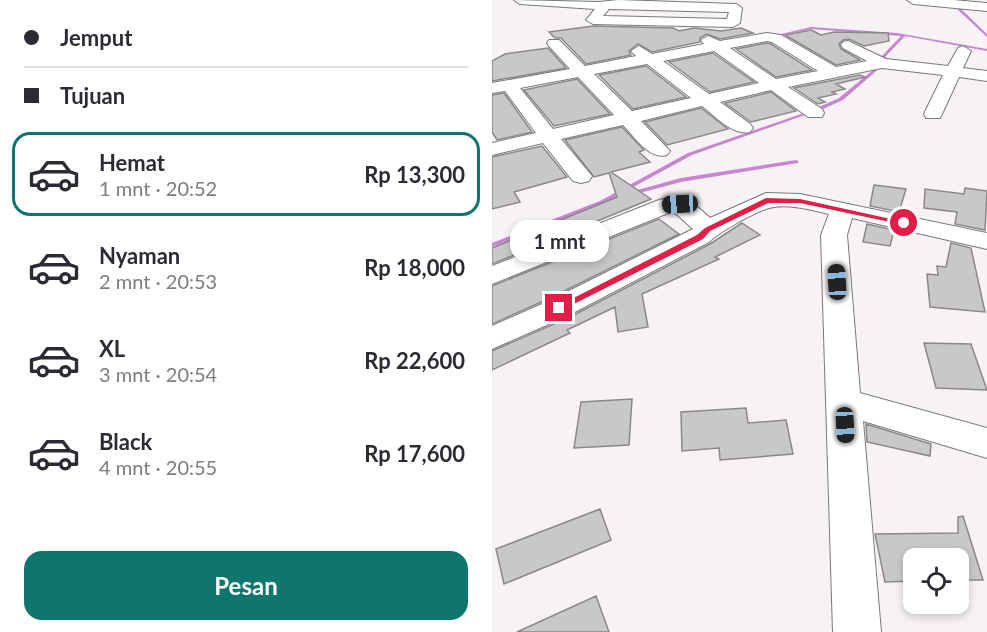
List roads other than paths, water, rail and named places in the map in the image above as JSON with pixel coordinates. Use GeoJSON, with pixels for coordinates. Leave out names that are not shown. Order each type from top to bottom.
{"type":"FeatureCollection","features":[{"type":"Feature","properties":{"kind":"street"},"geometry":{"type":"LineString","coordinates":[[520,0],[706,3],[736,8],[733,22],[593,20],[609,3]]}},
{"type":"Feature","properties":{"kind":"street"},"geometry":{"type":"LineString","coordinates":[[913,0],[986,8]]}},
{"type":"Feature","properties":{"kind":"street"},"geometry":{"type":"LineString","coordinates":[[679,24],[719,46],[815,113]]}},
{"type":"Feature","properties":{"kind":"street"},"geometry":{"type":"LineString","coordinates":[[605,25],[743,128]]}},
{"type":"Feature","properties":{"kind":"street"},"geometry":{"type":"LineString","coordinates":[[501,86],[767,37],[776,38],[832,72]]}},
{"type":"Feature","properties":{"kind":"street"},"geometry":{"type":"LineString","coordinates":[[554,43],[660,151]]}},
{"type":"Feature","properties":{"kind":"street"},"geometry":{"type":"LineString","coordinates":[[848,45],[882,63]]}},
{"type":"Feature","properties":{"kind":"street"},"geometry":{"type":"LineString","coordinates":[[933,114],[963,51]]}},
{"type":"Feature","properties":{"kind":"street"},"geometry":{"type":"LineString","coordinates":[[492,149],[703,100],[882,63],[987,76]]}},
{"type":"Feature","properties":{"kind":"street"},"geometry":{"type":"LineString","coordinates":[[501,86],[548,136],[581,176]]}},
{"type":"Feature","properties":{"kind":"street"},"geometry":{"type":"LineString","coordinates":[[492,338],[559,308],[700,237],[708,229],[766,200],[800,201],[987,241]]}},
{"type":"Feature","properties":{"kind":"street"},"geometry":{"type":"LineString","coordinates":[[492,276],[667,205],[680,204],[708,229]]}},
{"type":"Feature","properties":{"kind":"street"},"geometry":{"type":"LineString","coordinates":[[843,209],[834,235],[857,632]]}},
{"type":"Feature","properties":{"kind":"street"},"geometry":{"type":"LineString","coordinates":[[844,402],[987,443]]}},
{"type":"Feature","properties":{"kind":"waterway"},"geometry":{"type":"LineString","coordinates":[[965,7],[957,7],[987,36]]}},
{"type":"Feature","properties":{"kind":"waterway"},"geometry":{"type":"LineString","coordinates":[[779,35],[811,28],[904,35]]}},
{"type":"Feature","properties":{"kind":"waterway"},"geometry":{"type":"LineString","coordinates":[[892,62],[883,57],[904,35]]}},
{"type":"Feature","properties":{"kind":"waterway"},"geometry":{"type":"LineString","coordinates":[[904,35],[987,50]]}},
{"type":"Feature","properties":{"kind":"waterway"},"geometry":{"type":"LineString","coordinates":[[821,108],[841,99],[880,66]]}},
{"type":"Feature","properties":{"kind":"waterway"},"geometry":{"type":"LineString","coordinates":[[492,245],[602,202],[690,154],[803,115]]}},
{"type":"Feature","properties":{"kind":"waterway"},"geometry":{"type":"LineString","coordinates":[[632,193],[681,180],[796,162]]}}]}
